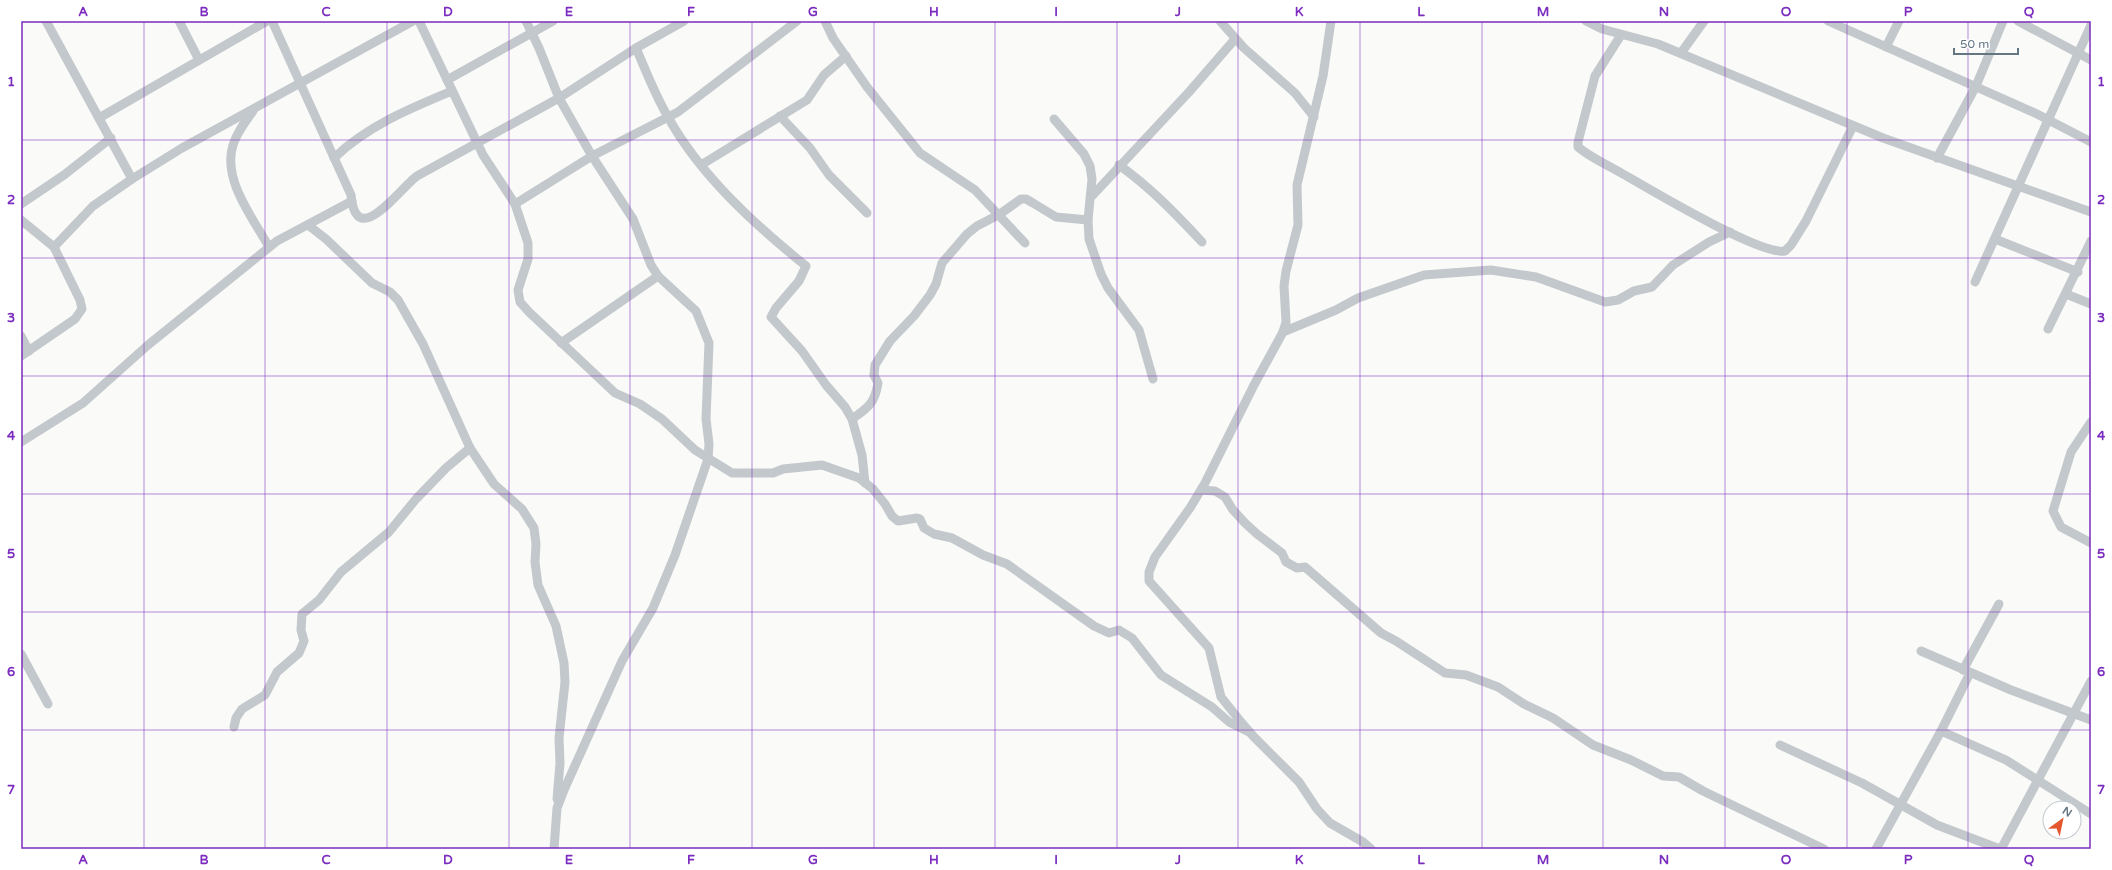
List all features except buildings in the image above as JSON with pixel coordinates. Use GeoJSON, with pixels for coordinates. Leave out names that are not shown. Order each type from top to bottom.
{"type":"FeatureCollection","features":[{"type":"Feature","properties":{"kind":"street"},"geometry":{"type":"LineString","coordinates":[[46,21],[132,179]]}},
{"type":"Feature","properties":{"kind":"street"},"geometry":{"type":"LineString","coordinates":[[179,21],[199,60]]}},
{"type":"Feature","properties":{"kind":"street"},"geometry":{"type":"LineString","coordinates":[[100,118],[267,21]]}},
{"type":"Feature","properties":{"kind":"street"},"geometry":{"type":"LineString","coordinates":[[272,21],[351,195],[352,207],[357,215],[364,218],[374,216],[385,209],[408,182],[417,176],[559,98],[636,48],[684,21]]}},
{"type":"Feature","properties":{"kind":"street"},"geometry":{"type":"LineString","coordinates":[[54,247],[93,206],[132,179],[182,148],[254,110],[413,21]]}},
{"type":"Feature","properties":{"kind":"street"},"geometry":{"type":"LineString","coordinates":[[419,21],[478,143],[514,204],[528,243],[528,259],[518,290],[520,302],[561,343],[616,393],[640,404],[662,420],[708,459],[732,473],[752,474],[822,465],[859,478],[873,489],[892,516],[898,521],[916,518],[920,519],[924,528],[934,534],[952,538],[1007,564],[1094,626],[1109,633],[1119,630],[1132,638],[1161,675],[1212,707],[1229,722],[1249,732]]}},
{"type":"Feature","properties":{"kind":"street"},"geometry":{"type":"LineString","coordinates":[[526,21],[559,98],[592,156],[632,219],[650,265],[658,276],[696,311],[709,343],[706,419],[709,444],[708,459],[675,555],[653,608],[634,639],[610,688],[557,808]]}},
{"type":"Feature","properties":{"kind":"street"},"geometry":{"type":"LineString","coordinates":[[447,80],[553,21]]}},
{"type":"Feature","properties":{"kind":"street"},"geometry":{"type":"LineString","coordinates":[[514,204],[592,156],[668,118],[715,86],[797,21]]}},
{"type":"Feature","properties":{"kind":"street"},"geometry":{"type":"LineString","coordinates":[[825,21],[867,87],[920,153],[975,190],[1000,214],[1025,243]]}},
{"type":"Feature","properties":{"kind":"street"},"geometry":{"type":"LineString","coordinates":[[1220,21],[1235,39],[1295,93],[1314,117]]}},
{"type":"Feature","properties":{"kind":"street"},"geometry":{"type":"LineString","coordinates":[[1331,21],[1329,44],[1314,117],[1297,185],[1298,225],[1284,286],[1286,322],[1201,490],[1154,558],[1149,572],[1148,581],[1209,648],[1221,697],[1249,732],[1299,782],[1317,809],[1330,823],[1363,842],[1371,849]]}},
{"type":"Feature","properties":{"kind":"street"},"geometry":{"type":"LineString","coordinates":[[1586,21],[1602,29],[1658,44],[1853,126],[1937,158],[2091,212]]}},
{"type":"Feature","properties":{"kind":"street"},"geometry":{"type":"LineString","coordinates":[[1681,53],[1704,21]]}},
{"type":"Feature","properties":{"kind":"street"},"geometry":{"type":"LineString","coordinates":[[1828,21],[1976,86],[2049,120],[2091,142]]}},
{"type":"Feature","properties":{"kind":"street"},"geometry":{"type":"LineString","coordinates":[[1886,47],[1898,21]]}},
{"type":"Feature","properties":{"kind":"street"},"geometry":{"type":"LineString","coordinates":[[1937,158],[1976,86],[2002,21]]}},
{"type":"Feature","properties":{"kind":"street"},"geometry":{"type":"LineString","coordinates":[[2018,21],[2091,60]]}},
{"type":"Feature","properties":{"kind":"street"},"geometry":{"type":"LineString","coordinates":[[1975,282],[2091,25]]}},
{"type":"Feature","properties":{"kind":"street"},"geometry":{"type":"LineString","coordinates":[[1621,35],[1595,76],[1578,147],[1670,201],[1730,232],[1774,250],[1785,251],[1791,245],[1806,221],[1853,126]]}},
{"type":"Feature","properties":{"kind":"street"},"geometry":{"type":"LineString","coordinates":[[1092,196],[1119,165],[1189,92],[1235,39]]}},
{"type":"Feature","properties":{"kind":"street"},"geometry":{"type":"LineString","coordinates":[[636,48],[668,118],[701,165],[768,235],[806,266],[799,281],[776,308],[772,317],[802,351],[826,385],[845,407],[852,419],[862,455],[864,483]]}},
{"type":"Feature","properties":{"kind":"street"},"geometry":{"type":"LineString","coordinates":[[701,165],[806,100],[824,75],[846,56]]}},
{"type":"Feature","properties":{"kind":"street"},"geometry":{"type":"LineString","coordinates":[[334,158],[348,146],[399,113],[452,91]]}},
{"type":"Feature","properties":{"kind":"street"},"geometry":{"type":"LineString","coordinates":[[254,110],[238,132],[233,147],[231,164],[234,179],[241,197],[269,247]]}},
{"type":"Feature","properties":{"kind":"street"},"geometry":{"type":"LineString","coordinates":[[780,116],[810,148],[829,175],[867,213]]}},
{"type":"Feature","properties":{"kind":"street"},"geometry":{"type":"LineString","coordinates":[[1054,119],[1084,154],[1090,166],[1092,179],[1092,196],[1088,220],[1090,239],[1101,274],[1119,305],[1139,330],[1153,379]]}},
{"type":"Feature","properties":{"kind":"street"},"geometry":{"type":"LineString","coordinates":[[21,204],[64,175],[110,138]]}},
{"type":"Feature","properties":{"kind":"street"},"geometry":{"type":"LineString","coordinates":[[1119,165],[1142,182],[1167,204],[1202,242]]}},
{"type":"Feature","properties":{"kind":"street"},"geometry":{"type":"LineString","coordinates":[[852,419],[869,408],[872,402],[878,383],[874,375],[875,365],[890,341],[914,316],[930,295],[936,284],[942,263],[967,234],[977,226],[1000,214],[1021,199],[1026,199],[1056,217],[1088,220]]}},
{"type":"Feature","properties":{"kind":"street"},"geometry":{"type":"LineString","coordinates":[[21,442],[84,403],[148,345],[269,247],[290,233],[352,201]]}},
{"type":"Feature","properties":{"kind":"street"},"geometry":{"type":"LineString","coordinates":[[21,220],[54,247],[77,292],[82,309],[75,320],[25,353],[21,336]]}},
{"type":"Feature","properties":{"kind":"street"},"geometry":{"type":"LineString","coordinates":[[308,225],[326,239],[372,283],[390,292],[398,300],[423,344],[470,448],[494,484],[522,509],[534,528],[536,544],[534,562],[538,585],[556,626],[564,663],[565,682],[559,738],[560,763],[554,849]]}},
{"type":"Feature","properties":{"kind":"street"},"geometry":{"type":"LineString","coordinates":[[1282,332],[1296,325],[1336,310],[1358,298],[1424,275],[1491,270],[1536,278],[1565,286],[1605,302],[1618,300],[1634,292],[1652,287],[1672,265],[1709,242],[1730,232]]}},
{"type":"Feature","properties":{"kind":"street"},"geometry":{"type":"LineString","coordinates":[[1995,239],[2078,272]]}},
{"type":"Feature","properties":{"kind":"street"},"geometry":{"type":"LineString","coordinates":[[2048,329],[2078,272],[2091,241]]}},
{"type":"Feature","properties":{"kind":"street"},"geometry":{"type":"LineString","coordinates":[[561,343],[658,276]]}},
{"type":"Feature","properties":{"kind":"street"},"geometry":{"type":"LineString","coordinates":[[2066,294],[2091,304]]}},
{"type":"Feature","properties":{"kind":"street"},"geometry":{"type":"LineString","coordinates":[[2091,422],[2071,452],[2053,511],[2061,526],[2091,543]]}},
{"type":"Feature","properties":{"kind":"street"},"geometry":{"type":"LineString","coordinates":[[234,726],[236,718],[242,709],[264,695],[277,672],[299,653],[304,642],[301,630],[302,614],[318,600],[342,572],[389,532],[416,499],[446,468],[470,448]]}},
{"type":"Feature","properties":{"kind":"street"},"geometry":{"type":"LineString","coordinates":[[1201,490],[1215,491],[1225,496],[1233,510],[1245,523],[1282,553],[1286,562],[1297,568],[1305,568],[1381,633],[1445,673],[1466,675],[1498,687],[1524,704],[1553,718],[1593,745],[1631,760],[1663,776],[1679,777],[1703,791],[1824,849]]}},
{"type":"Feature","properties":{"kind":"street"},"geometry":{"type":"LineString","coordinates":[[1876,849],[1941,731],[1966,671],[1999,604]]}},
{"type":"Feature","properties":{"kind":"street"},"geometry":{"type":"LineString","coordinates":[[1921,651],[1966,671],[2091,720]]}},
{"type":"Feature","properties":{"kind":"street"},"geometry":{"type":"LineString","coordinates":[[21,654],[48,704]]}},
{"type":"Feature","properties":{"kind":"street"},"geometry":{"type":"LineString","coordinates":[[1780,745],[1862,783],[1937,825],[2001,849],[2091,681]]}},
{"type":"Feature","properties":{"kind":"street"},"geometry":{"type":"LineString","coordinates":[[1941,731],[2006,760],[2091,814]]}}]}
